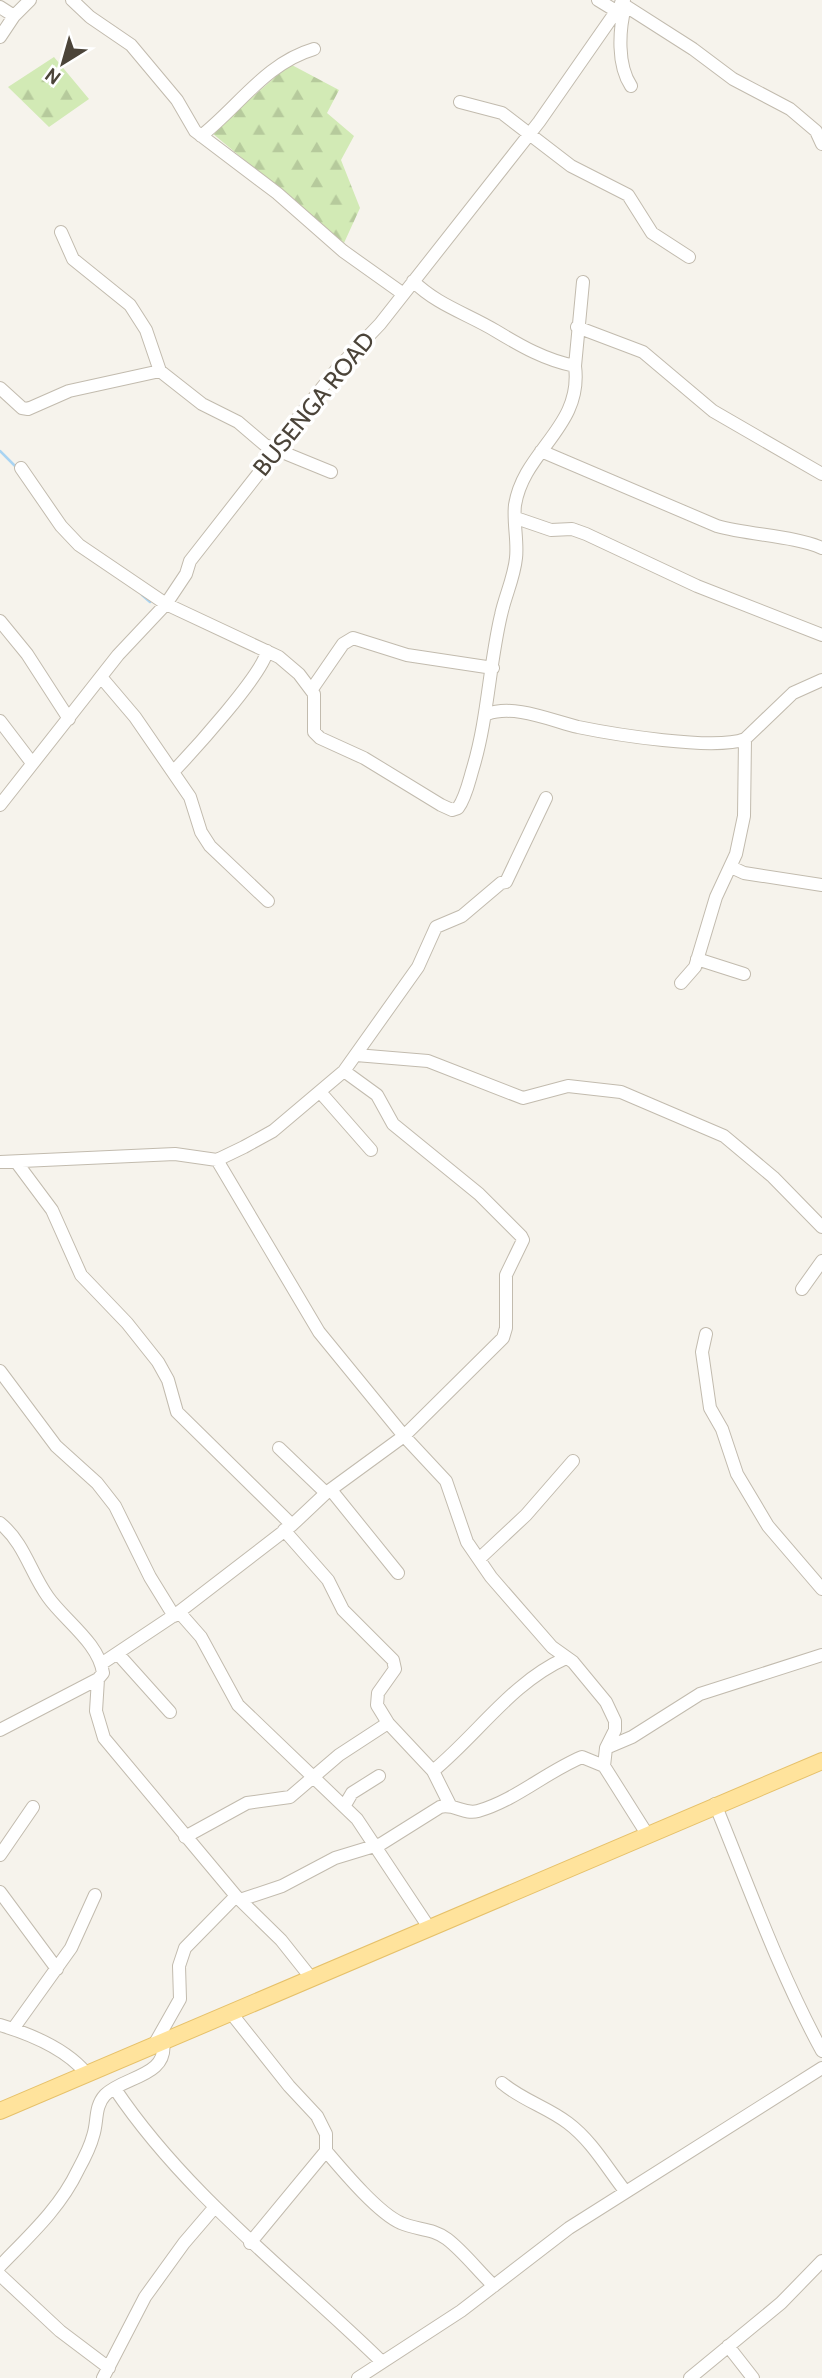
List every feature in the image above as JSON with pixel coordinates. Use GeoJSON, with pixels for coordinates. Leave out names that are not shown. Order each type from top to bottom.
{"type":"FeatureCollection","features":[{"type":"Feature","properties":{"kind":"main road"},"geometry":{"type":"LineString","coordinates":[[0,2111],[430,1929],[715,1804],[822,1761]]}},
{"type":"Feature","properties":{"kind":"street"},"geometry":{"type":"LineString","coordinates":[[0,37],[14,16],[30,0]]}},
{"type":"Feature","properties":{"kind":"street"},"geometry":{"type":"LineString","coordinates":[[72,0],[90,18],[131,45],[157,73],[201,136],[277,193],[343,251],[402,293]]}},
{"type":"Feature","properties":{"kind":"street"},"geometry":{"type":"LineString","coordinates":[[598,0],[621,6],[682,41],[733,79],[790,108],[816,131],[822,144]]}},
{"type":"Feature","properties":{"kind":"street"},"geometry":{"type":"LineString","coordinates":[[621,6],[622,61],[631,86]]}},
{"type":"Feature","properties":{"kind":"street","name":"BUSENGA ROAD"},"geometry":{"type":"LineString","coordinates":[[0,805],[101,677],[166,604],[186,574],[190,561],[275,448],[413,281],[528,134],[621,6]]}},
{"type":"Feature","properties":{"kind":"street"},"geometry":{"type":"LineString","coordinates":[[0,7],[14,16]]}},
{"type":"Feature","properties":{"kind":"street"},"geometry":{"type":"LineString","coordinates":[[201,136],[262,78],[293,57],[314,49]]}},
{"type":"Feature","properties":{"kind":"street"},"geometry":{"type":"LineString","coordinates":[[460,102],[502,113],[571,166],[628,195],[652,233],[689,257]]}},
{"type":"Feature","properties":{"kind":"street"},"geometry":{"type":"LineString","coordinates":[[61,232],[74,259],[130,305],[146,330],[160,371],[202,404],[226,414],[265,445],[331,472]]}},
{"type":"Feature","properties":{"kind":"street"},"geometry":{"type":"LineString","coordinates":[[413,281],[425,294],[511,342],[554,361],[575,366]]}},
{"type":"Feature","properties":{"kind":"street"},"geometry":{"type":"LineString","coordinates":[[21,468],[70,538],[166,604],[267,651],[288,664],[312,689],[315,701],[314,732],[320,738],[364,758],[452,810],[461,803],[466,791],[487,714],[501,616],[515,569],[515,506],[524,477],[558,432],[576,390],[577,327],[583,282]]}},
{"type":"Feature","properties":{"kind":"street"},"geometry":{"type":"LineString","coordinates":[[577,327],[643,352],[713,411],[822,474]]}},
{"type":"Feature","properties":{"kind":"street"},"geometry":{"type":"LineString","coordinates":[[0,388],[22,408],[28,408],[69,391],[160,371]]}},
{"type":"Feature","properties":{"kind":"street"},"geometry":{"type":"LineString","coordinates":[[541,452],[717,526],[754,535],[808,542],[822,548]]}},
{"type":"Feature","properties":{"kind":"street"},"geometry":{"type":"LineString","coordinates":[[516,518],[551,530],[572,529],[586,534],[696,586],[796,626],[820,630]]}},
{"type":"Feature","properties":{"kind":"street"},"geometry":{"type":"LineString","coordinates":[[0,621],[27,654],[69,719]]}},
{"type":"Feature","properties":{"kind":"street"},"geometry":{"type":"LineString","coordinates":[[312,689],[342,644],[353,638],[407,655],[493,667]]}},
{"type":"Feature","properties":{"kind":"street"},"geometry":{"type":"LineString","coordinates":[[173,772],[246,685],[265,659],[267,651]]}},
{"type":"Feature","properties":{"kind":"street"},"geometry":{"type":"LineString","coordinates":[[101,677],[135,717],[190,797],[201,832],[210,846],[268,901]]}},
{"type":"Feature","properties":{"kind":"street"},"geometry":{"type":"LineString","coordinates":[[487,714],[507,711],[582,728],[725,744],[745,739],[793,692],[822,680]]}},
{"type":"Feature","properties":{"kind":"street"},"geometry":{"type":"LineString","coordinates":[[0,721],[32,763]]}},
{"type":"Feature","properties":{"kind":"street"},"geometry":{"type":"LineString","coordinates":[[681,983],[690,976],[716,897],[731,867],[744,816],[745,739]]}},
{"type":"Feature","properties":{"kind":"street"},"geometry":{"type":"LineString","coordinates":[[0,1162],[175,1154],[217,1160],[273,1131],[344,1071],[418,967],[436,927],[462,916],[500,883],[506,882],[546,798]]}},
{"type":"Feature","properties":{"kind":"street"},"geometry":{"type":"LineString","coordinates":[[731,867],[744,873],[822,886]]}},
{"type":"Feature","properties":{"kind":"street"},"geometry":{"type":"LineString","coordinates":[[697,959],[744,974]]}},
{"type":"Feature","properties":{"kind":"street"},"geometry":{"type":"LineString","coordinates":[[356,1055],[428,1061],[523,1098],[568,1086],[621,1092],[724,1136],[765,1170],[822,1227]]}},
{"type":"Feature","properties":{"kind":"street"},"geometry":{"type":"LineString","coordinates":[[102,1664],[176,1614],[404,1436],[503,1338],[506,1328],[506,1275],[523,1240],[487,1201],[393,1124],[377,1095],[344,1071]]}},
{"type":"Feature","properties":{"kind":"street"},"geometry":{"type":"LineString","coordinates":[[321,1093],[370,1150]]}},
{"type":"Feature","properties":{"kind":"street"},"geometry":{"type":"LineString","coordinates":[[217,1160],[271,1248],[300,1305],[334,1352],[404,1436],[446,1481],[467,1542],[491,1577],[552,1647],[595,1686],[615,1721],[615,1730],[606,1748],[604,1766]]}},
{"type":"Feature","properties":{"kind":"street"},"geometry":{"type":"LineString","coordinates":[[17,1163],[52,1210],[81,1275],[115,1309],[153,1355],[168,1380],[177,1412],[288,1527],[328,1580],[344,1609],[375,1639],[396,1665],[376,1699],[388,1723],[433,1771],[450,1805]]}},
{"type":"Feature","properties":{"kind":"street"},"geometry":{"type":"LineString","coordinates":[[802,1289],[822,1261]]}},
{"type":"Feature","properties":{"kind":"street"},"geometry":{"type":"LineString","coordinates":[[706,1334],[702,1352],[710,1408],[722,1429],[737,1474],[768,1526],[822,1589]]}},
{"type":"Feature","properties":{"kind":"street"},"geometry":{"type":"LineString","coordinates":[[0,1371],[56,1446],[88,1473],[110,1499],[176,1614],[201,1637],[238,1705],[345,1805],[376,1845],[430,1929]]}},
{"type":"Feature","properties":{"kind":"street"},"geometry":{"type":"LineString","coordinates":[[279,1448],[329,1492],[398,1573]]}},
{"type":"Feature","properties":{"kind":"street"},"geometry":{"type":"LineString","coordinates":[[479,1559],[520,1521],[573,1461]]}},
{"type":"Feature","properties":{"kind":"street"},"geometry":{"type":"LineString","coordinates":[[0,1523],[18,1542],[48,1598],[102,1664],[103,1673],[98,1679],[0,1730]]}},
{"type":"Feature","properties":{"kind":"street"},"geometry":{"type":"LineString","coordinates":[[118,1654],[170,1712]]}},
{"type":"Feature","properties":{"kind":"street"},"geometry":{"type":"LineString","coordinates":[[606,1748],[632,1737],[700,1694],[822,1655]]}},
{"type":"Feature","properties":{"kind":"street"},"geometry":{"type":"LineString","coordinates":[[433,1771],[476,1733],[500,1705],[566,1657]]}},
{"type":"Feature","properties":{"kind":"street"},"geometry":{"type":"LineString","coordinates":[[98,1679],[96,1712],[104,1738],[185,1837],[238,1898],[281,1940],[312,1979]]}},
{"type":"Feature","properties":{"kind":"street"},"geometry":{"type":"LineString","coordinates":[[185,1837],[247,1803],[287,1798],[314,1775],[388,1723]]}},
{"type":"Feature","properties":{"kind":"street"},"geometry":{"type":"LineString","coordinates":[[0,2266],[30,2238],[66,2192],[94,2134],[100,2102],[115,2088],[158,2065],[163,2057],[158,2043],[180,1999],[179,1966],[185,1948],[238,1898],[282,1886],[335,1858],[376,1845],[413,1826],[440,1807],[450,1805],[471,1812],[481,1810],[531,1787],[582,1758],[590,1758],[604,1766],[647,1834]]}},
{"type":"Feature","properties":{"kind":"street"},"geometry":{"type":"LineString","coordinates":[[345,1805],[352,1793],[379,1776]]}},
{"type":"Feature","properties":{"kind":"street"},"geometry":{"type":"LineString","coordinates":[[715,1804],[766,1928],[776,1961],[822,2051]]}},
{"type":"Feature","properties":{"kind":"street"},"geometry":{"type":"LineString","coordinates":[[0,1855],[33,1807]]}},
{"type":"Feature","properties":{"kind":"street"},"geometry":{"type":"LineString","coordinates":[[0,1892],[57,1969]]}},
{"type":"Feature","properties":{"kind":"street"},"geometry":{"type":"LineString","coordinates":[[13,2029],[71,1948],[95,1895]]}},
{"type":"Feature","properties":{"kind":"street"},"geometry":{"type":"LineString","coordinates":[[231,2013],[289,2086],[317,2116],[326,2134],[326,2151],[349,2179],[400,2223],[429,2230],[448,2239],[494,2286]]}},
{"type":"Feature","properties":{"kind":"street"},"geometry":{"type":"LineString","coordinates":[[0,2025],[72,2058],[86,2073]]}},
{"type":"Feature","properties":{"kind":"street"},"geometry":{"type":"LineString","coordinates":[[358,2378],[494,2286],[569,2228],[822,2069]]}},
{"type":"Feature","properties":{"kind":"street"},"geometry":{"type":"LineString","coordinates":[[502,2083],[515,2095],[573,2127],[598,2154],[625,2191]]}},
{"type":"Feature","properties":{"kind":"street"},"geometry":{"type":"LineString","coordinates":[[115,2088],[185,2179],[250,2243],[382,2362]]}},
{"type":"Feature","properties":{"kind":"street"},"geometry":{"type":"LineString","coordinates":[[250,2243],[326,2151]]}},
{"type":"Feature","properties":{"kind":"street"},"geometry":{"type":"LineString","coordinates":[[0,2275],[107,2375],[145,2297],[184,2243],[214,2208]]}},
{"type":"Feature","properties":{"kind":"street"},"geometry":{"type":"LineString","coordinates":[[690,2378],[781,2303],[822,2261]]}},
{"type":"Feature","properties":{"kind":"street"},"geometry":{"type":"LineString","coordinates":[[728,2346],[753,2378]]}},
{"type":"Feature","properties":{"kind":"green space"},"geometry":{"type":"Polygon","coordinates":[[[54,57],[89,99],[49,127],[8,87],[54,57]]]}},
{"type":"Feature","properties":{"kind":"green space"},"geometry":{"type":"Polygon","coordinates":[[[290,64],[339,90],[327,113],[354,136],[341,160],[360,208],[344,243],[212,133],[290,64]]]}},
{"type":"Feature","properties":{"kind":"waterway"},"geometry":{"type":"LineString","coordinates":[[0,451],[17,468]]}},
{"type":"Feature","properties":{"kind":"waterway"},"geometry":{"type":"LineString","coordinates":[[142,595],[150,602]]}}]}
